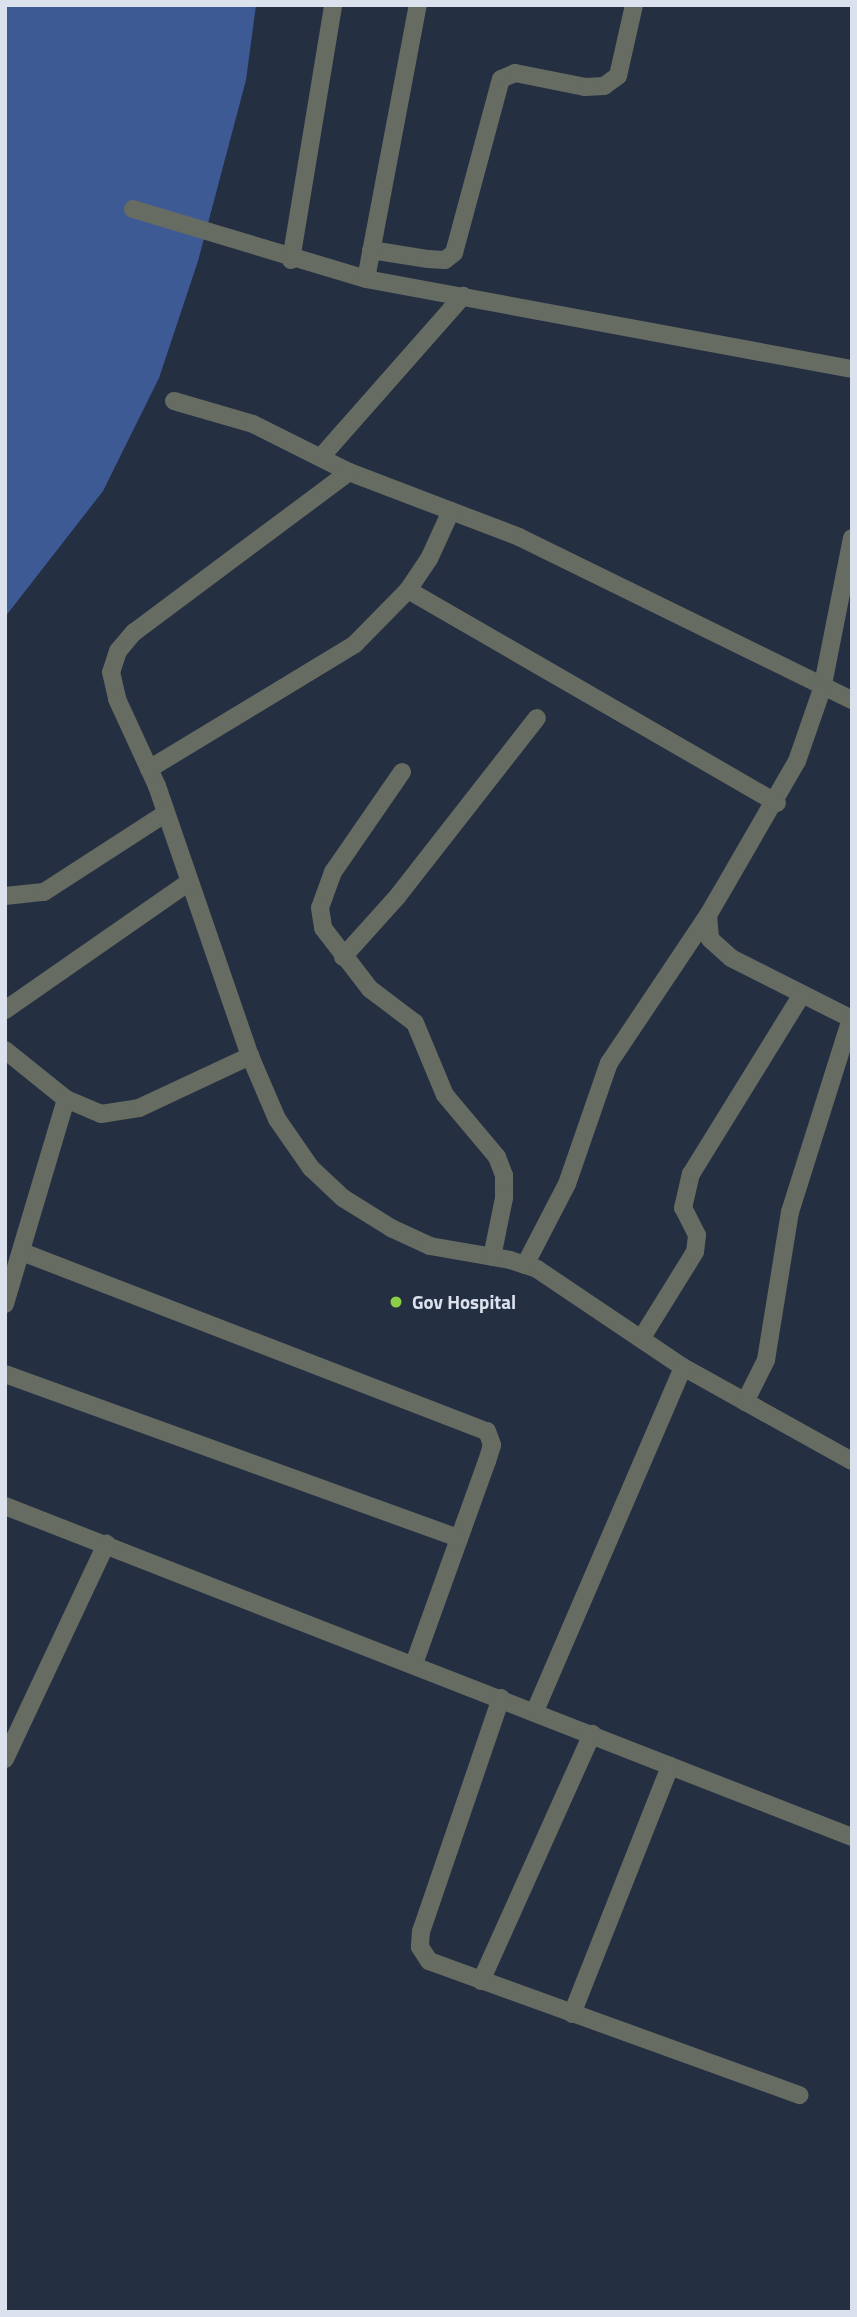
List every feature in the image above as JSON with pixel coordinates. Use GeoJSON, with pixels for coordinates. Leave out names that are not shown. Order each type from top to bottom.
{"type":"FeatureCollection","features":[{"type":"Feature","properties":{"kind":"street"},"geometry":{"type":"LineString","coordinates":[[291,260],[333,5]]}},
{"type":"Feature","properties":{"kind":"street"},"geometry":{"type":"LineString","coordinates":[[366,279],[418,5]]}},
{"type":"Feature","properties":{"kind":"street"},"geometry":{"type":"LineString","coordinates":[[371,250],[436,260],[454,253],[501,79],[515,72],[585,87],[604,86],[618,76],[634,5]]}},
{"type":"Feature","properties":{"kind":"street"},"geometry":{"type":"LineString","coordinates":[[133,209],[291,260],[366,279],[852,369]]}},
{"type":"Feature","properties":{"kind":"street"},"geometry":{"type":"LineString","coordinates":[[321,457],[463,296]]}},
{"type":"Feature","properties":{"kind":"street"},"geometry":{"type":"LineString","coordinates":[[174,401],[253,424],[349,472],[540,547],[822,689],[852,700]]}},
{"type":"Feature","properties":{"kind":"street"},"geometry":{"type":"LineString","coordinates":[[349,472],[134,632],[118,651],[111,672],[117,699],[166,813],[250,1056],[277,1119],[311,1168],[343,1198],[391,1228],[430,1246],[525,1265],[683,1367],[852,1461]]}},
{"type":"Feature","properties":{"kind":"street"},"geometry":{"type":"LineString","coordinates":[[149,769],[328,663],[355,644],[408,590],[429,559],[450,510]]}},
{"type":"Feature","properties":{"kind":"street"},"geometry":{"type":"LineString","coordinates":[[525,1265],[566,1184],[609,1063],[708,915],[722,886],[777,803],[797,761],[822,689],[852,538]]}},
{"type":"Feature","properties":{"kind":"street"},"geometry":{"type":"LineString","coordinates":[[408,590],[777,803]]}},
{"type":"Feature","properties":{"kind":"street"},"geometry":{"type":"LineString","coordinates":[[344,957],[397,897],[537,718]]}},
{"type":"Feature","properties":{"kind":"street"},"geometry":{"type":"LineString","coordinates":[[402,772],[324,890],[323,928],[370,989],[415,1023],[444,1095],[497,1157],[505,1175],[504,1198],[492,1257]]}},
{"type":"Feature","properties":{"kind":"street"},"geometry":{"type":"LineString","coordinates":[[5,897],[44,892],[166,813]]}},
{"type":"Feature","properties":{"kind":"street"},"geometry":{"type":"LineString","coordinates":[[5,1010],[189,882]]}},
{"type":"Feature","properties":{"kind":"street"},"geometry":{"type":"LineString","coordinates":[[708,915],[710,939],[731,958],[851,1019],[790,1212],[766,1360],[745,1402]]}},
{"type":"Feature","properties":{"kind":"street"},"geometry":{"type":"LineString","coordinates":[[641,1339],[695,1252],[697,1235],[683,1208],[691,1174],[802,994]]}},
{"type":"Feature","properties":{"kind":"street"},"geometry":{"type":"LineString","coordinates":[[5,1050],[66,1098],[101,1114],[118,1114],[250,1056]]}},
{"type":"Feature","properties":{"kind":"street"},"geometry":{"type":"LineString","coordinates":[[5,1304],[66,1098]]}},
{"type":"Feature","properties":{"kind":"street"},"geometry":{"type":"LineString","coordinates":[[22,1252],[487,1431],[492,1445],[414,1664]]}},
{"type":"Feature","properties":{"kind":"street"},"geometry":{"type":"LineString","coordinates":[[535,1711],[683,1367]]}},
{"type":"Feature","properties":{"kind":"street"},"geometry":{"type":"LineString","coordinates":[[5,1374],[459,1538]]}},
{"type":"Feature","properties":{"kind":"street"},"geometry":{"type":"LineString","coordinates":[[5,1506],[852,1837]]}},
{"type":"Feature","properties":{"kind":"street"},"geometry":{"type":"LineString","coordinates":[[5,1759],[106,1544]]}},
{"type":"Feature","properties":{"kind":"street"},"geometry":{"type":"LineString","coordinates":[[501,1698],[421,1931],[420,1947],[429,1961],[799,2095]]}},
{"type":"Feature","properties":{"kind":"street"},"geometry":{"type":"LineString","coordinates":[[481,1981],[592,1734]]}},
{"type":"Feature","properties":{"kind":"street"},"geometry":{"type":"LineString","coordinates":[[572,2014],[670,1766]]}},
{"type":"Feature","properties":{"kind":"water"},"geometry":{"type":"Polygon","coordinates":[[[5,5],[256,5],[246,80],[198,261],[159,378],[103,491],[5,617],[5,5]]]}},
{"type":"Feature","properties":{"kind":"place","name":"Gov Hospital"},"geometry":{"type":"Point","coordinates":[396,1302]}}]}
